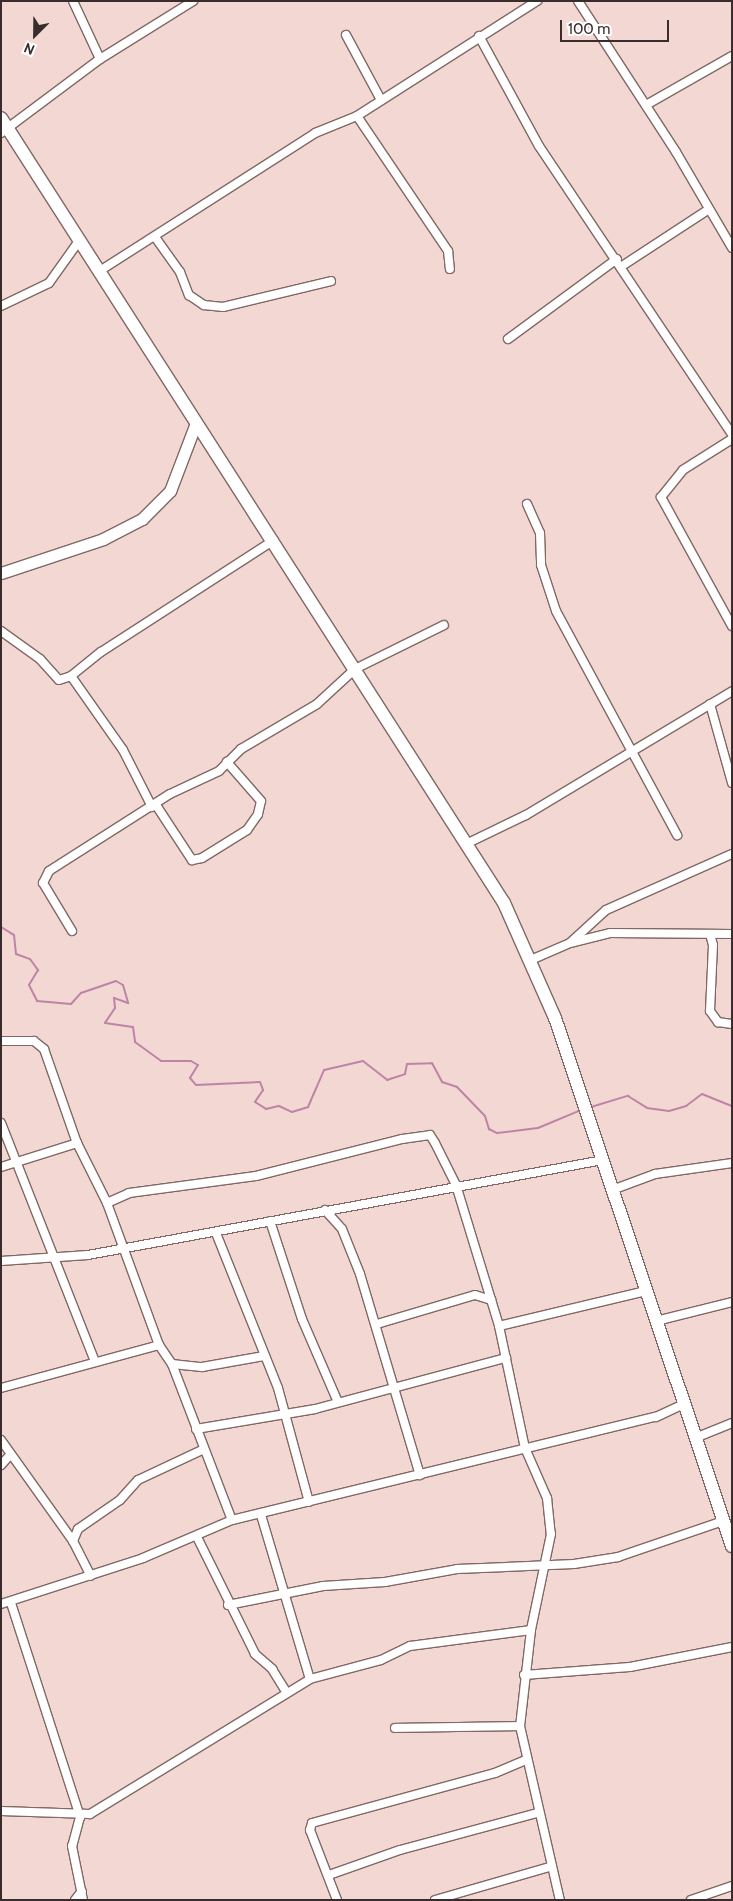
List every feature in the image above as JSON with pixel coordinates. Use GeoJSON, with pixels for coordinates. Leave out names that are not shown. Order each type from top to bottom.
{"type":"FeatureCollection","features":[{"type":"Feature","properties":{"kind":"main road"},"geometry":{"type":"LineString","coordinates":[[1,118],[5,132],[79,241],[274,540],[468,843],[533,959],[603,1160],[732,1546]]}},
{"type":"Feature","properties":{"kind":"street"},"geometry":{"type":"LineString","coordinates":[[74,1],[100,59]]}},
{"type":"Feature","properties":{"kind":"street"},"geometry":{"type":"LineString","coordinates":[[5,132],[100,59],[193,1]]}},
{"type":"Feature","properties":{"kind":"street"},"geometry":{"type":"LineString","coordinates":[[98,272],[155,238],[315,133],[357,116],[478,36],[537,1]]}},
{"type":"Feature","properties":{"kind":"street"},"geometry":{"type":"LineString","coordinates":[[578,1],[646,105],[729,239],[732,248]]}},
{"type":"Feature","properties":{"kind":"street"},"geometry":{"type":"LineString","coordinates":[[346,34],[381,100]]}},
{"type":"Feature","properties":{"kind":"street"},"geometry":{"type":"LineString","coordinates":[[478,36],[509,98],[732,434]]}},
{"type":"Feature","properties":{"kind":"street"},"geometry":{"type":"LineString","coordinates":[[646,105],[732,56]]}},
{"type":"Feature","properties":{"kind":"street"},"geometry":{"type":"LineString","coordinates":[[357,116],[448,251],[450,269]]}},
{"type":"Feature","properties":{"kind":"street"},"geometry":{"type":"LineString","coordinates":[[508,339],[619,263],[709,209]]}},
{"type":"Feature","properties":{"kind":"street"},"geometry":{"type":"LineString","coordinates":[[155,238],[180,272],[189,295],[204,305],[223,307],[281,290],[331,281]]}},
{"type":"Feature","properties":{"kind":"street"},"geometry":{"type":"LineString","coordinates":[[1,306],[49,283],[79,241]]}},
{"type":"Feature","properties":{"kind":"street"},"geometry":{"type":"LineString","coordinates":[[1,573],[103,539],[158,506],[177,478],[196,423]]}},
{"type":"Feature","properties":{"kind":"street"},"geometry":{"type":"LineString","coordinates":[[732,439],[683,470],[661,497],[732,626]]}},
{"type":"Feature","properties":{"kind":"street"},"geometry":{"type":"LineString","coordinates":[[527,504],[540,533],[541,565],[556,611],[635,752],[678,835]]}},
{"type":"Feature","properties":{"kind":"street"},"geometry":{"type":"LineString","coordinates":[[1,631],[60,680],[71,676],[101,652],[274,540]]}},
{"type":"Feature","properties":{"kind":"street"},"geometry":{"type":"LineString","coordinates":[[72,931],[50,898],[44,875],[154,806],[219,771],[227,762],[288,724],[355,669],[444,625]]}},
{"type":"Feature","properties":{"kind":"street"},"geometry":{"type":"LineString","coordinates":[[71,676],[123,750],[154,806],[192,860],[202,858],[247,830],[258,814],[260,800],[227,762]]}},
{"type":"Feature","properties":{"kind":"street"},"geometry":{"type":"LineString","coordinates":[[468,843],[526,815],[621,755],[635,752],[732,691]]}},
{"type":"Feature","properties":{"kind":"street"},"geometry":{"type":"LineString","coordinates":[[710,704],[732,783]]}},
{"type":"Feature","properties":{"kind":"street"},"geometry":{"type":"LineString","coordinates":[[570,943],[606,910],[732,854]]}},
{"type":"Feature","properties":{"kind":"street"},"geometry":{"type":"LineString","coordinates":[[533,959],[570,943],[610,933],[732,934]]}},
{"type":"Feature","properties":{"kind":"street"},"geometry":{"type":"LineString","coordinates":[[710,934],[710,1011],[718,1022],[732,1024]]}},
{"type":"Feature","properties":{"kind":"street"},"geometry":{"type":"LineString","coordinates":[[1,1041],[34,1041],[44,1049],[77,1143],[107,1203],[122,1249],[159,1345],[172,1364],[202,1450],[226,1496],[232,1520]]}},
{"type":"Feature","properties":{"kind":"street"},"geometry":{"type":"LineString","coordinates":[[1,1123],[94,1362]]}},
{"type":"Feature","properties":{"kind":"street"},"geometry":{"type":"LineString","coordinates":[[107,1203],[129,1193],[256,1176],[421,1135],[430,1135],[456,1185],[499,1326],[525,1448],[547,1498],[551,1534],[531,1630],[524,1675],[520,1726],[550,1867],[560,1900]]}},
{"type":"Feature","properties":{"kind":"street"},"geometry":{"type":"LineString","coordinates":[[1,1166],[16,1164],[77,1143]]}},
{"type":"Feature","properties":{"kind":"street"},"geometry":{"type":"LineString","coordinates":[[1,1261],[122,1249],[216,1233],[456,1185],[603,1160]]}},
{"type":"Feature","properties":{"kind":"street"},"geometry":{"type":"LineString","coordinates":[[612,1190],[655,1174],[732,1163]]}},
{"type":"Feature","properties":{"kind":"street"},"geometry":{"type":"LineString","coordinates":[[325,1210],[342,1229],[377,1324],[420,1475]]}},
{"type":"Feature","properties":{"kind":"street"},"geometry":{"type":"LineString","coordinates":[[270,1221],[302,1319],[338,1402]]}},
{"type":"Feature","properties":{"kind":"street"},"geometry":{"type":"LineString","coordinates":[[216,1233],[287,1414],[308,1502]]}},
{"type":"Feature","properties":{"kind":"street"},"geometry":{"type":"LineString","coordinates":[[499,1326],[646,1291]]}},
{"type":"Feature","properties":{"kind":"street"},"geometry":{"type":"LineString","coordinates":[[377,1324],[475,1295],[491,1300]]}},
{"type":"Feature","properties":{"kind":"street"},"geometry":{"type":"LineString","coordinates":[[656,1321],[732,1302]]}},
{"type":"Feature","properties":{"kind":"street"},"geometry":{"type":"LineString","coordinates":[[1,1388],[159,1345]]}},
{"type":"Feature","properties":{"kind":"street"},"geometry":{"type":"LineString","coordinates":[[172,1364],[202,1367],[264,1356]]}},
{"type":"Feature","properties":{"kind":"street"},"geometry":{"type":"LineString","coordinates":[[196,1429],[287,1414],[396,1389],[506,1358]]}},
{"type":"Feature","properties":{"kind":"street"},"geometry":{"type":"LineString","coordinates":[[1,1604],[91,1576],[198,1537],[232,1520],[261,1516],[308,1502],[656,1417],[684,1404]]}},
{"type":"Feature","properties":{"kind":"street"},"geometry":{"type":"LineString","coordinates":[[695,1438],[732,1423]]}},
{"type":"Feature","properties":{"kind":"street"},"geometry":{"type":"LineString","coordinates":[[1,1440],[73,1541],[91,1576]]}},
{"type":"Feature","properties":{"kind":"street"},"geometry":{"type":"LineString","coordinates":[[73,1541],[78,1529],[120,1500],[138,1480],[202,1450]]}},
{"type":"Feature","properties":{"kind":"street"},"geometry":{"type":"LineString","coordinates":[[1,1465],[10,1455]]}},
{"type":"Feature","properties":{"kind":"street"},"geometry":{"type":"LineString","coordinates":[[261,1516],[281,1593],[310,1679]]}},
{"type":"Feature","properties":{"kind":"street"},"geometry":{"type":"LineString","coordinates":[[228,1605],[281,1593],[457,1569],[545,1564],[618,1557],[723,1521]]}},
{"type":"Feature","properties":{"kind":"street"},"geometry":{"type":"LineString","coordinates":[[198,1537],[228,1605],[255,1654],[272,1669],[286,1691]]}},
{"type":"Feature","properties":{"kind":"street"},"geometry":{"type":"LineString","coordinates":[[11,1602],[80,1817],[72,1846],[83,1900]]}},
{"type":"Feature","properties":{"kind":"street"},"geometry":{"type":"LineString","coordinates":[[1,1811],[80,1817],[286,1691],[310,1679],[381,1660],[410,1646],[531,1630]]}},
{"type":"Feature","properties":{"kind":"street"},"geometry":{"type":"LineString","coordinates":[[524,1675],[630,1667],[732,1647]]}},
{"type":"Feature","properties":{"kind":"street"},"geometry":{"type":"LineString","coordinates":[[395,1728],[520,1726]]}},
{"type":"Feature","properties":{"kind":"street"},"geometry":{"type":"LineString","coordinates":[[337,1900],[330,1875],[310,1830],[318,1818],[495,1773],[526,1760]]}},
{"type":"Feature","properties":{"kind":"street"},"geometry":{"type":"LineString","coordinates":[[330,1875],[400,1850],[538,1813]]}},
{"type":"Feature","properties":{"kind":"street"},"geometry":{"type":"LineString","coordinates":[[435,1900],[550,1867]]}},
{"type":"Feature","properties":{"kind":"street"},"geometry":{"type":"LineString","coordinates":[[692,1900],[732,1886]]}},
{"type":"Feature","properties":{"kind":"street"},"geometry":{"type":"LineString","coordinates":[[75,1900],[82,1891]]}},
{"type":"Feature","properties":{"kind":"waterway"},"geometry":{"type":"LineString","coordinates":[[1,927],[14,935],[16,954],[30,959],[38,970],[29,985],[37,1001],[71,1004],[81,993],[116,981],[123,985],[128,1003],[114,998],[115,1008],[105,1023],[133,1027],[135,1042],[161,1061],[191,1061],[198,1065],[190,1078],[196,1085],[260,1082],[263,1090],[255,1102],[266,1109],[279,1106],[292,1112],[308,1107],[324,1070],[363,1061],[387,1080],[405,1074],[407,1064],[432,1063],[442,1082],[457,1087],[485,1116],[489,1129],[497,1133],[538,1128],[581,1110]]}},
{"type":"Feature","properties":{"kind":"waterway"},"geometry":{"type":"LineString","coordinates":[[591,1107],[628,1096],[647,1108],[669,1111],[686,1106],[702,1094],[732,1106]]}}]}
